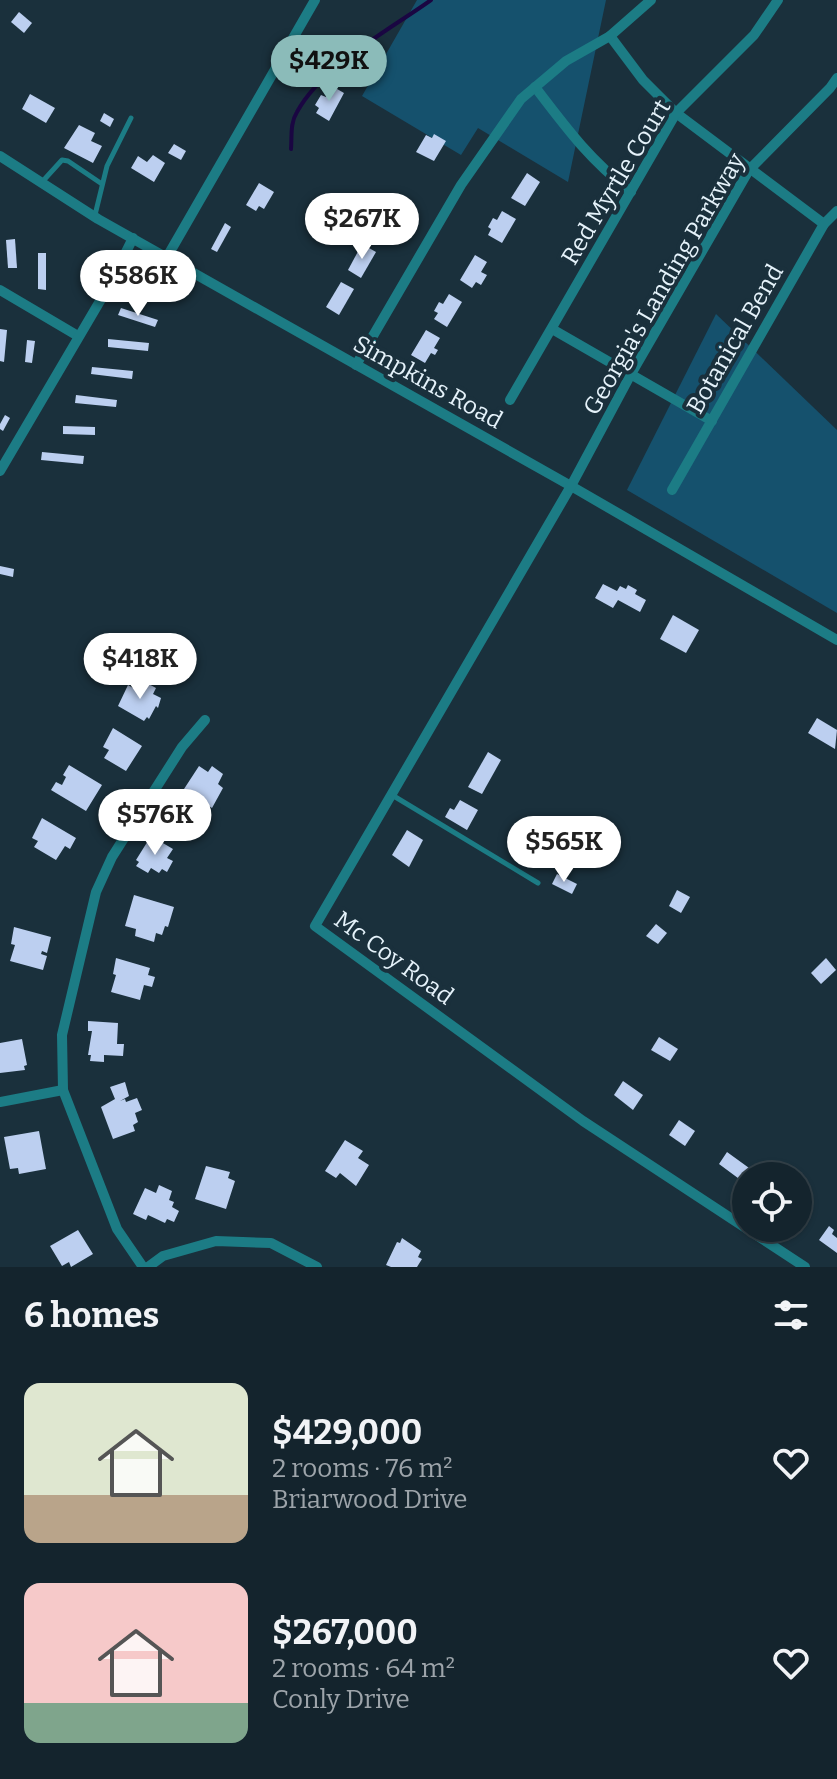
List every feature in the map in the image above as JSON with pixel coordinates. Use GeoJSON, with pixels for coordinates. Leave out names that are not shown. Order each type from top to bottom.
{"type":"FeatureCollection","features":[{"type":"Feature","properties":{"kind":"street"},"geometry":{"type":"LineString","coordinates":[[167,257],[315,0]]}},
{"type":"Feature","properties":{"kind":"street"},"geometry":{"type":"LineString","coordinates":[[356,365],[461,185],[521,99],[566,61],[610,36],[651,0]]}},
{"type":"Feature","properties":{"kind":"street","name":"Red Myrtle Court"},"geometry":{"type":"LineString","coordinates":[[510,400],[676,113],[754,35],[778,0]]}},
{"type":"Feature","properties":{"kind":"street"},"geometry":{"type":"LineString","coordinates":[[610,36],[643,80],[676,113],[824,224]]}},
{"type":"Feature","properties":{"kind":"street","name":"Georgia's Landing Parkway"},"geometry":{"type":"LineString","coordinates":[[571,486],[631,374],[749,170],[837,78]]}},
{"type":"Feature","properties":{"kind":"street"},"geometry":{"type":"LineString","coordinates":[[535,87],[576,141],[601,168],[631,192]]}},
{"type":"Feature","properties":{"kind":"street","name":"Simpkins Road"},"geometry":{"type":"LineString","coordinates":[[0,156],[94,216],[837,640]]}},
{"type":"Feature","properties":{"kind":"street","name":"Botanical Bend"},"geometry":{"type":"LineString","coordinates":[[672,490],[824,224],[837,211]]}},
{"type":"Feature","properties":{"kind":"street"},"geometry":{"type":"LineString","coordinates":[[0,471],[110,284],[133,238]]}},
{"type":"Feature","properties":{"kind":"street"},"geometry":{"type":"LineString","coordinates":[[0,290],[78,336]]}},
{"type":"Feature","properties":{"kind":"street"},"geometry":{"type":"LineString","coordinates":[[552,329],[712,421]]}},
{"type":"Feature","properties":{"kind":"street","name":"Mc Coy Road"},"geometry":{"type":"LineString","coordinates":[[571,486],[315,926],[583,1121],[805,1267]]}},
{"type":"Feature","properties":{"kind":"street"},"geometry":{"type":"LineString","coordinates":[[205,720],[182,747],[112,857],[96,892],[62,1035],[63,1090],[117,1229],[146,1267],[163,1256],[216,1241],[271,1243],[317,1267]]}},
{"type":"Feature","properties":{"kind":"street"},"geometry":{"type":"LineString","coordinates":[[0,1102],[63,1090]]}},
{"type":"Feature","properties":{"kind":"lane"},"geometry":{"type":"LineString","coordinates":[[94,216],[112,153],[131,118]]}},
{"type":"Feature","properties":{"kind":"lane"},"geometry":{"type":"LineString","coordinates":[[42,183],[62,160],[102,184]]}},
{"type":"Feature","properties":{"kind":"lane"},"geometry":{"type":"LineString","coordinates":[[391,794],[538,883]]}},
{"type":"Feature","properties":{"kind":"shaded area"},"geometry":{"type":"Polygon","coordinates":[[[417,0],[606,0],[568,182],[478,128],[461,155],[362,96],[417,0]]]}},
{"type":"Feature","properties":{"kind":"shaded area"},"geometry":{"type":"Polygon","coordinates":[[[716,314],[837,430],[837,613],[627,490],[716,314]]]}},
{"type":"Feature","properties":{"kind":"building"},"geometry":{"type":"Polygon","coordinates":[[[19,12],[32,23],[24,33],[11,22],[19,12]]]}},
{"type":"Feature","properties":{"kind":"building"},"geometry":{"type":"Polygon","coordinates":[[[332,86],[344,93],[329,121],[316,113],[319,108],[315,105],[321,95],[326,97],[332,86]]]}},
{"type":"Feature","properties":{"kind":"building"},"geometry":{"type":"Polygon","coordinates":[[[30,94],[55,108],[46,123],[22,109],[30,94]]]}},
{"type":"Feature","properties":{"kind":"building"},"geometry":{"type":"Polygon","coordinates":[[[104,113],[114,119],[110,127],[100,121],[104,113]]]}},
{"type":"Feature","properties":{"kind":"building"},"geometry":{"type":"Polygon","coordinates":[[[79,125],[95,133],[91,141],[102,146],[93,163],[64,148],[79,125]]]}},
{"type":"Feature","properties":{"kind":"building"},"geometry":{"type":"Polygon","coordinates":[[[434,134],[446,141],[434,161],[416,152],[426,135],[432,138],[434,134]]]}},
{"type":"Feature","properties":{"kind":"building"},"geometry":{"type":"Polygon","coordinates":[[[174,144],[186,151],[181,160],[168,153],[174,144]]]}},
{"type":"Feature","properties":{"kind":"building"},"geometry":{"type":"Polygon","coordinates":[[[153,155],[165,163],[154,182],[131,168],[138,156],[147,162],[153,155]]]}},
{"type":"Feature","properties":{"kind":"building"},"geometry":{"type":"Polygon","coordinates":[[[527,173],[540,182],[525,206],[511,198],[527,173]]]}},
{"type":"Feature","properties":{"kind":"building"},"geometry":{"type":"Polygon","coordinates":[[[259,183],[274,192],[264,209],[259,206],[256,211],[246,205],[259,183]]]}},
{"type":"Feature","properties":{"kind":"building"},"geometry":{"type":"Polygon","coordinates":[[[369,199],[398,215],[384,242],[370,234],[378,218],[363,209],[369,199]]]}},
{"type":"Feature","properties":{"kind":"building"},"geometry":{"type":"Polygon","coordinates":[[[502,211],[516,219],[502,243],[488,235],[491,229],[488,227],[502,211]]]}},
{"type":"Feature","properties":{"kind":"building"},"geometry":{"type":"Polygon","coordinates":[[[225,223],[231,227],[217,252],[211,249],[225,223]]]}},
{"type":"Feature","properties":{"kind":"building"},"geometry":{"type":"Polygon","coordinates":[[[15,239],[17,268],[8,268],[6,240],[15,239]]]}},
{"type":"Feature","properties":{"kind":"building"},"geometry":{"type":"Polygon","coordinates":[[[362,244],[376,252],[361,278],[348,270],[362,244]]]}},
{"type":"Feature","properties":{"kind":"building"},"geometry":{"type":"Polygon","coordinates":[[[38,253],[46,253],[46,290],[38,289],[38,253]]]}},
{"type":"Feature","properties":{"kind":"building"},"geometry":{"type":"Polygon","coordinates":[[[475,255],[487,262],[481,272],[487,275],[481,285],[476,282],[472,288],[460,280],[475,255]]]}},
{"type":"Feature","properties":{"kind":"building"},"geometry":{"type":"Polygon","coordinates":[[[341,282],[354,289],[339,315],[326,307],[341,282]]]}},
{"type":"Feature","properties":{"kind":"building"},"geometry":{"type":"Polygon","coordinates":[[[449,294],[462,302],[447,327],[434,319],[438,313],[434,311],[449,294]]]}},
{"type":"Feature","properties":{"kind":"building"},"geometry":{"type":"Polygon","coordinates":[[[121,308],[158,320],[155,327],[118,315],[121,308]]]}},
{"type":"Feature","properties":{"kind":"building"},"geometry":{"type":"Polygon","coordinates":[[[0,329],[7,330],[4,362],[0,361],[0,329]]]}},
{"type":"Feature","properties":{"kind":"building"},"geometry":{"type":"Polygon","coordinates":[[[426,330],[440,338],[434,348],[438,350],[435,355],[431,353],[425,363],[411,355],[426,330]]]}},
{"type":"Feature","properties":{"kind":"building"},"geometry":{"type":"Polygon","coordinates":[[[108,339],[149,343],[148,351],[108,347],[108,339]]]}},
{"type":"Feature","properties":{"kind":"building"},"geometry":{"type":"Polygon","coordinates":[[[27,340],[35,341],[32,363],[25,362],[27,340]]]}},
{"type":"Feature","properties":{"kind":"building"},"geometry":{"type":"Polygon","coordinates":[[[92,367],[133,371],[132,379],[91,374],[92,367]]]}},
{"type":"Feature","properties":{"kind":"building"},"geometry":{"type":"Polygon","coordinates":[[[76,395],[117,400],[116,407],[75,403],[76,395]]]}},
{"type":"Feature","properties":{"kind":"building"},"geometry":{"type":"Polygon","coordinates":[[[5,415],[10,418],[3,431],[0,424],[5,415]]]}},
{"type":"Feature","properties":{"kind":"building"},"geometry":{"type":"Polygon","coordinates":[[[63,426],[95,427],[95,435],[63,434],[63,426]]]}},
{"type":"Feature","properties":{"kind":"building"},"geometry":{"type":"Polygon","coordinates":[[[42,452],[84,456],[83,464],[41,460],[42,452]]]}},
{"type":"Feature","properties":{"kind":"building"},"geometry":{"type":"Polygon","coordinates":[[[0,566],[14,569],[13,577],[0,574],[0,566]]]}},
{"type":"Feature","properties":{"kind":"building"},"geometry":{"type":"Polygon","coordinates":[[[603,584],[617,591],[620,586],[626,589],[628,585],[637,590],[635,594],[646,600],[640,612],[618,600],[613,608],[595,598],[603,584]]]}},
{"type":"Feature","properties":{"kind":"building"},"geometry":{"type":"Polygon","coordinates":[[[673,615],[699,630],[686,653],[660,639],[673,615]]]}},
{"type":"Feature","properties":{"kind":"building"},"geometry":{"type":"Polygon","coordinates":[[[143,681],[156,688],[153,694],[161,698],[158,708],[156,706],[149,719],[147,717],[144,721],[118,706],[128,685],[133,688],[143,681]]]}},
{"type":"Feature","properties":{"kind":"building"},"geometry":{"type":"Polygon","coordinates":[[[817,718],[837,730],[835,749],[808,733],[817,718]]]}},
{"type":"Feature","properties":{"kind":"building"},"geometry":{"type":"Polygon","coordinates":[[[113,728],[142,746],[126,771],[104,758],[109,750],[103,747],[113,728]]]}},
{"type":"Feature","properties":{"kind":"building"},"geometry":{"type":"Polygon","coordinates":[[[488,752],[501,760],[482,794],[468,787],[488,752]]]}},
{"type":"Feature","properties":{"kind":"building"},"geometry":{"type":"Polygon","coordinates":[[[69,765],[102,785],[86,811],[51,790],[56,782],[62,785],[69,765]]]}},
{"type":"Feature","properties":{"kind":"building"},"geometry":{"type":"Polygon","coordinates":[[[199,766],[208,772],[212,766],[223,774],[218,784],[223,788],[212,808],[198,799],[195,804],[184,797],[187,791],[184,789],[199,766]]]}},
{"type":"Feature","properties":{"kind":"building"},"geometry":{"type":"Polygon","coordinates":[[[460,800],[478,810],[467,830],[445,817],[460,800]]]}},
{"type":"Feature","properties":{"kind":"building"},"geometry":{"type":"Polygon","coordinates":[[[42,818],[76,838],[70,849],[65,846],[56,860],[34,847],[38,841],[32,838],[42,818]]]}},
{"type":"Feature","properties":{"kind":"building"},"geometry":{"type":"Polygon","coordinates":[[[407,830],[423,840],[409,867],[392,855],[407,830]]]}},
{"type":"Feature","properties":{"kind":"building"},"geometry":{"type":"Polygon","coordinates":[[[151,836],[173,849],[167,858],[173,861],[167,872],[162,869],[159,873],[151,868],[148,873],[136,866],[139,862],[136,860],[151,836]]]}},
{"type":"Feature","properties":{"kind":"building"},"geometry":{"type":"Polygon","coordinates":[[[557,874],[577,884],[572,894],[552,884],[557,874]]]}},
{"type":"Feature","properties":{"kind":"building"},"geometry":{"type":"Polygon","coordinates":[[[677,890],[690,897],[681,913],[669,906],[677,890]]]}},
{"type":"Feature","properties":{"kind":"building"},"geometry":{"type":"Polygon","coordinates":[[[134,895],[174,907],[168,927],[165,926],[162,935],[156,933],[154,942],[135,936],[136,929],[125,926],[134,895]]]}},
{"type":"Feature","properties":{"kind":"building"},"geometry":{"type":"Polygon","coordinates":[[[656,924],[667,933],[658,944],[646,936],[656,924]]]}},
{"type":"Feature","properties":{"kind":"building"},"geometry":{"type":"Polygon","coordinates":[[[14,927],[51,937],[47,953],[42,951],[41,954],[47,956],[43,970],[10,961],[15,945],[11,944],[14,927]]]}},
{"type":"Feature","properties":{"kind":"building"},"geometry":{"type":"Polygon","coordinates":[[[116,958],[150,968],[148,975],[155,977],[152,987],[144,985],[140,1000],[111,992],[116,975],[113,974],[116,958]]]}},
{"type":"Feature","properties":{"kind":"building"},"geometry":{"type":"Polygon","coordinates":[[[826,958],[836,970],[821,984],[811,973],[826,958]]]}},
{"type":"Feature","properties":{"kind":"building"},"geometry":{"type":"Polygon","coordinates":[[[88,1021],[118,1023],[117,1044],[124,1044],[123,1056],[104,1055],[104,1062],[90,1061],[92,1031],[88,1031],[88,1021]]]}},
{"type":"Feature","properties":{"kind":"building"},"geometry":{"type":"Polygon","coordinates":[[[659,1037],[678,1049],[670,1061],[651,1050],[659,1037]]]}},
{"type":"Feature","properties":{"kind":"building"},"geometry":{"type":"Polygon","coordinates":[[[22,1039],[27,1065],[24,1066],[25,1070],[0,1073],[0,1043],[22,1039]]]}},
{"type":"Feature","properties":{"kind":"building"},"geometry":{"type":"Polygon","coordinates":[[[623,1081],[643,1095],[633,1110],[614,1095],[623,1081]]]}},
{"type":"Feature","properties":{"kind":"building"},"geometry":{"type":"Polygon","coordinates":[[[125,1082],[129,1096],[120,1101],[137,1098],[142,1110],[135,1113],[138,1122],[133,1125],[135,1131],[113,1139],[101,1107],[115,1099],[110,1087],[125,1082]]]}},
{"type":"Feature","properties":{"kind":"building"},"geometry":{"type":"Polygon","coordinates":[[[679,1120],[695,1131],[685,1146],[669,1135],[679,1120]]]}},
{"type":"Feature","properties":{"kind":"building"},"geometry":{"type":"Polygon","coordinates":[[[39,1131],[46,1169],[19,1174],[18,1168],[10,1169],[4,1137],[39,1131]]]}},
{"type":"Feature","properties":{"kind":"building"},"geometry":{"type":"Polygon","coordinates":[[[345,1140],[363,1151],[358,1158],[369,1165],[356,1186],[340,1173],[336,1178],[325,1171],[345,1140]]]}},
{"type":"Feature","properties":{"kind":"building"},"geometry":{"type":"Polygon","coordinates":[[[727,1152],[741,1162],[732,1162],[732,1174],[719,1164],[727,1152]]]}},
{"type":"Feature","properties":{"kind":"building"},"geometry":{"type":"Polygon","coordinates":[[[206,1166],[230,1172],[228,1178],[235,1181],[226,1209],[195,1199],[206,1166]]]}},
{"type":"Feature","properties":{"kind":"building"},"geometry":{"type":"Polygon","coordinates":[[[159,1185],[172,1191],[169,1200],[174,1202],[172,1207],[179,1211],[174,1222],[167,1219],[165,1223],[148,1215],[146,1220],[133,1214],[145,1188],[156,1193],[159,1185]]]}},
{"type":"Feature","properties":{"kind":"building"},"geometry":{"type":"Polygon","coordinates":[[[829,1226],[837,1238],[837,1253],[819,1240],[829,1226]]]}},
{"type":"Feature","properties":{"kind":"building"},"geometry":{"type":"Polygon","coordinates":[[[78,1230],[93,1254],[71,1267],[69,1262],[62,1266],[50,1246],[78,1230]]]}},
{"type":"Feature","properties":{"kind":"building"},"geometry":{"type":"Polygon","coordinates":[[[402,1238],[421,1251],[418,1257],[422,1259],[417,1267],[386,1265],[402,1238]]]}},
{"type":"Feature","properties":{"kind":"waterway"},"geometry":{"type":"LineString","coordinates":[[291,149],[295,116],[323,79],[358,50],[431,0]]}}]}
